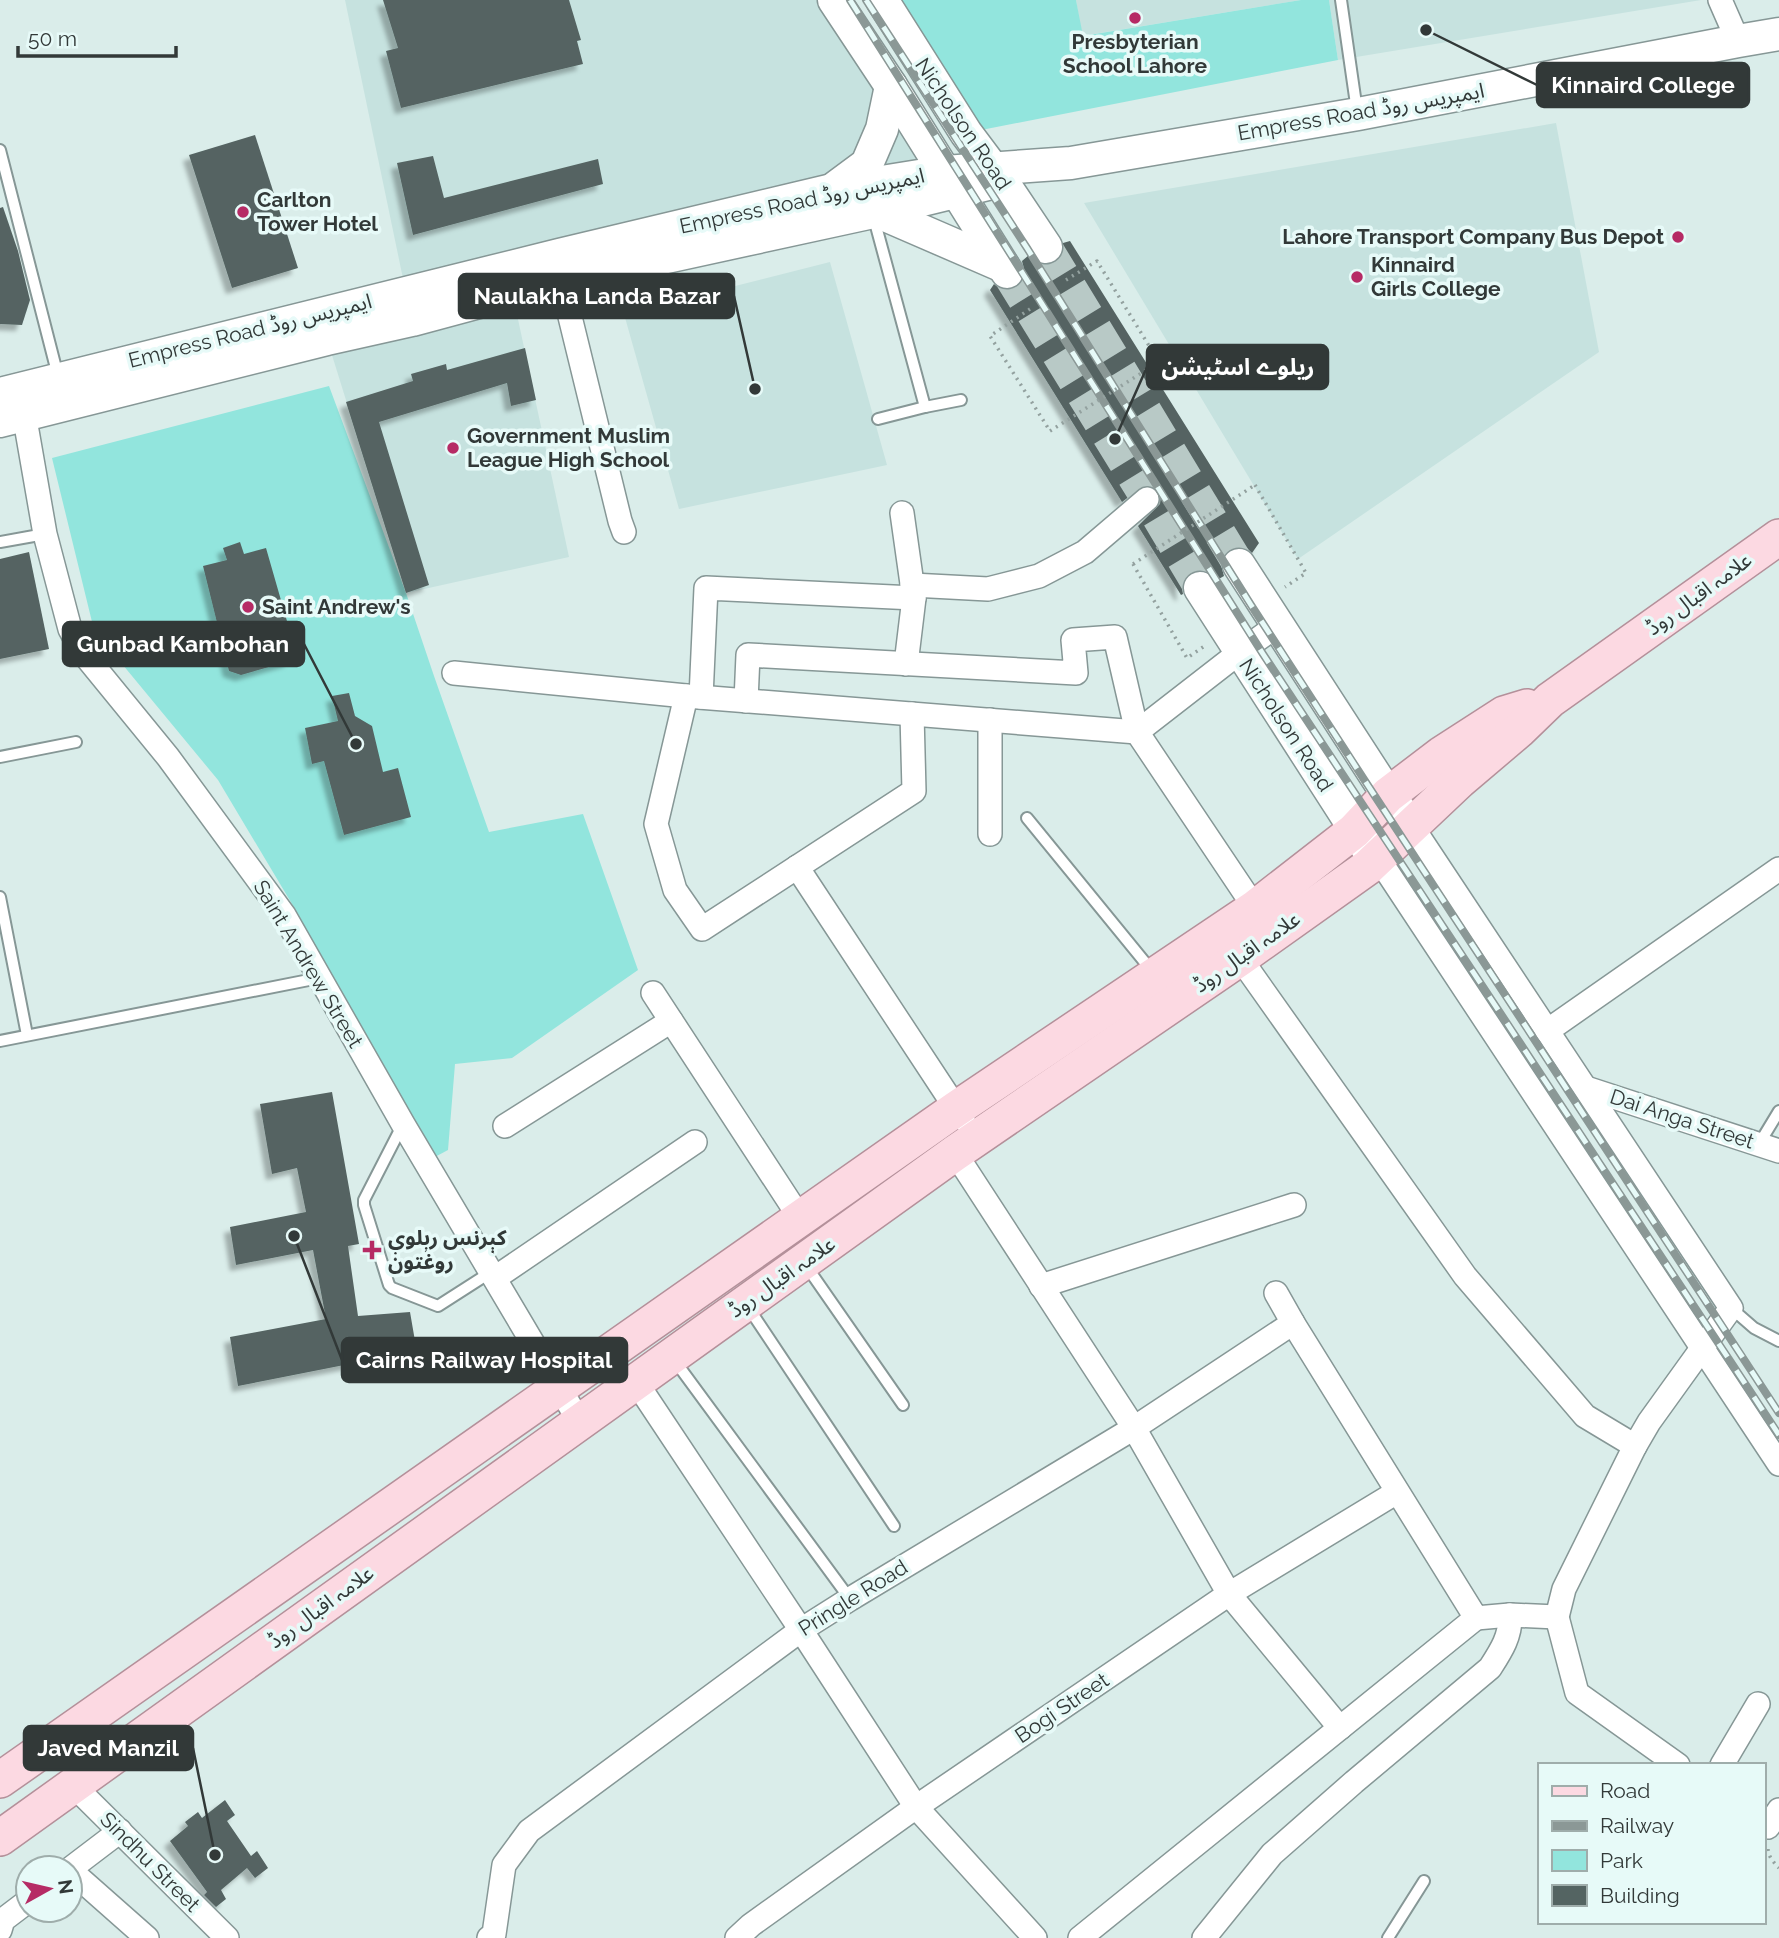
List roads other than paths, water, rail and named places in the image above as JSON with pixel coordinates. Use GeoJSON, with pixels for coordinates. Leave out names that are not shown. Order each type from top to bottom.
{"type":"FeatureCollection","features":[{"type":"Feature","properties":{"kind":"main road","name":"Nicholson Road"},"geometry":{"type":"LineString","coordinates":[[834,0],[1005,269],[874,212]]}},
{"type":"Feature","properties":{"kind":"main road","name":"Nicholson Road"},"geometry":{"type":"LineString","coordinates":[[882,0],[966,134],[1046,247]]}},
{"type":"Feature","properties":{"kind":"main road","name":"Empress Road ایمپریس روڈ"},"geometry":{"type":"LineString","coordinates":[[11,405],[59,379],[832,190],[951,182],[1071,163],[1357,114],[1779,34]]}},
{"type":"Feature","properties":{"kind":"main road"},"geometry":{"type":"LineString","coordinates":[[832,190],[867,164],[882,129],[891,86]]}},
{"type":"Feature","properties":{"kind":"main road","name":"Empress Road ایمپریس روڈ"},"geometry":{"type":"LineString","coordinates":[[11,405],[412,320],[561,280],[874,212],[951,182]]}},
{"type":"Feature","properties":{"kind":"main road","name":"علامہ اقبال روڈ"},"geometry":{"type":"LineString","coordinates":[[0,1838],[965,1146],[1368,867],[1550,700],[1779,537]]}},
{"type":"Feature","properties":{"kind":"main road"},"geometry":{"type":"LineString","coordinates":[[1239,565],[1388,795],[1411,825]]}},
{"type":"Feature","properties":{"kind":"main road","name":"Nicholson Road"},"geometry":{"type":"LineString","coordinates":[[1200,588],[1375,860]]}},
{"type":"Feature","properties":{"kind":"main road","name":"علامہ اقبال روڈ"},"geometry":{"type":"LineString","coordinates":[[2,1775],[956,1109],[1255,908],[1354,831],[1388,795],[1442,754],[1504,714],[1550,700]]}},
{"type":"Feature","properties":{"kind":"street"},"geometry":{"type":"LineString","coordinates":[[1724,2],[1738,41]]}},
{"type":"Feature","properties":{"kind":"street"},"geometry":{"type":"LineString","coordinates":[[561,280],[624,532]]}},
{"type":"Feature","properties":{"kind":"street","name":"Saint Andrew Street"},"geometry":{"type":"LineString","coordinates":[[11,405],[70,629],[83,653],[167,757],[285,915],[403,1124],[579,1421]]}},
{"type":"Feature","properties":{"kind":"street"},"geometry":{"type":"LineString","coordinates":[[912,714],[914,791],[702,929],[676,890],[656,824],[693,697],[706,588],[913,592],[988,589],[1039,576],[1085,552],[1147,499]]}},
{"type":"Feature","properties":{"kind":"street"},"geometry":{"type":"LineString","coordinates":[[902,513],[913,592],[906,664]]}},
{"type":"Feature","properties":{"kind":"street"},"geometry":{"type":"LineString","coordinates":[[453,673],[693,697],[1137,732],[1233,641],[1271,613]]}},
{"type":"Feature","properties":{"kind":"street"},"geometry":{"type":"LineString","coordinates":[[746,701],[748,655],[1076,673],[1073,640],[1115,637],[1137,732],[1255,908]]}},
{"type":"Feature","properties":{"kind":"street"},"geometry":{"type":"LineString","coordinates":[[990,720],[990,834]]}},
{"type":"Feature","properties":{"kind":"street"},"geometry":{"type":"LineString","coordinates":[[1411,825],[1731,1308],[1649,1422],[1564,1589],[1557,1617],[1577,1693],[1675,1763]]}},
{"type":"Feature","properties":{"kind":"street"},"geometry":{"type":"LineString","coordinates":[[1375,860],[1384,867],[1779,1464]]}},
{"type":"Feature","properties":{"kind":"street"},"geometry":{"type":"LineString","coordinates":[[797,867],[956,1109],[965,1146],[1041,1286],[1134,1428],[1229,1594],[1340,1728]]}},
{"type":"Feature","properties":{"kind":"street"},"geometry":{"type":"LineString","coordinates":[[1547,1031],[1779,869]]}},
{"type":"Feature","properties":{"kind":"street"},"geometry":{"type":"LineString","coordinates":[[1240,958],[1465,1276],[1585,1416],[1636,1446]]}},
{"type":"Feature","properties":{"kind":"street"},"geometry":{"type":"LineString","coordinates":[[653,993],[800,1218]]}},
{"type":"Feature","properties":{"kind":"street"},"geometry":{"type":"LineString","coordinates":[[505,1126],[671,1021]]}},
{"type":"Feature","properties":{"kind":"street","name":"Dai Anga Street"},"geometry":{"type":"LineString","coordinates":[[1586,1088],[1769,1148]]}},
{"type":"Feature","properties":{"kind":"street"},"geometry":{"type":"LineString","coordinates":[[493,1275],[695,1142]]}},
{"type":"Feature","properties":{"kind":"street"},"geometry":{"type":"LineString","coordinates":[[1041,1286],[1294,1205]]}},
{"type":"Feature","properties":{"kind":"street"},"geometry":{"type":"LineString","coordinates":[[1276,1293],[1476,1618]]}},
{"type":"Feature","properties":{"kind":"street","name":"Pringle Road"},"geometry":{"type":"LineString","coordinates":[[489,1938],[494,1934],[504,1865],[529,1831],[801,1630],[1134,1428],[1293,1323]]}},
{"type":"Feature","properties":{"kind":"street"},"geometry":{"type":"LineString","coordinates":[[636,1381],[916,1807],[1035,1938]]}},
{"type":"Feature","properties":{"kind":"street","name":"Bogi Street"},"geometry":{"type":"LineString","coordinates":[[737,1938],[751,1925],[916,1807],[1229,1594],[1397,1492]]}},
{"type":"Feature","properties":{"kind":"street"},"geometry":{"type":"LineString","coordinates":[[1080,1938],[1476,1618],[1510,1615],[1557,1617]]}},
{"type":"Feature","properties":{"kind":"street"},"geometry":{"type":"LineString","coordinates":[[1204,1938],[1272,1854],[1490,1668],[1504,1646],[1510,1615]]}},
{"type":"Feature","properties":{"kind":"street"},"geometry":{"type":"LineString","coordinates":[[1723,1763],[1758,1704]]}},
{"type":"Feature","properties":{"kind":"street","name":"Sindhu Street"},"geometry":{"type":"LineString","coordinates":[[73,1785],[227,1938]]}},
{"type":"Feature","properties":{"kind":"street"},"geometry":{"type":"LineString","coordinates":[[1765,1826],[1769,1827],[1779,1810]]}},
{"type":"Feature","properties":{"kind":"street"},"geometry":{"type":"LineString","coordinates":[[84,1859],[120,1831]]}},
{"type":"Feature","properties":{"kind":"street"},"geometry":{"type":"LineString","coordinates":[[84,1882],[147,1938]]}},
{"type":"Feature","properties":{"kind":"street"},"geometry":{"type":"LineString","coordinates":[[5,1938],[0,1930],[3,1920],[14,1912]]}},
{"type":"Feature","properties":{"kind":"lane"},"geometry":{"type":"LineString","coordinates":[[1341,0],[1357,114]]}},
{"type":"Feature","properties":{"kind":"lane"},"geometry":{"type":"LineString","coordinates":[[0,150],[59,379]]}},
{"type":"Feature","properties":{"kind":"lane"},"geometry":{"type":"LineString","coordinates":[[874,212],[925,407]]}},
{"type":"Feature","properties":{"kind":"lane"},"geometry":{"type":"LineString","coordinates":[[878,419],[961,400]]}},
{"type":"Feature","properties":{"kind":"lane"},"geometry":{"type":"LineString","coordinates":[[0,542],[45,534]]}},
{"type":"Feature","properties":{"kind":"lane"},"geometry":{"type":"LineString","coordinates":[[0,757],[76,741]]}},
{"type":"Feature","properties":{"kind":"lane"},"geometry":{"type":"LineString","coordinates":[[1027,818],[1156,976]]}},
{"type":"Feature","properties":{"kind":"lane"},"geometry":{"type":"LineString","coordinates":[[0,897],[27,1035]]}},
{"type":"Feature","properties":{"kind":"lane"},"geometry":{"type":"LineString","coordinates":[[0,1041],[319,978]]}},
{"type":"Feature","properties":{"kind":"lane"},"geometry":{"type":"LineString","coordinates":[[1769,1148],[1779,1111]]}},
{"type":"Feature","properties":{"kind":"lane"},"geometry":{"type":"LineString","coordinates":[[403,1124],[364,1200],[389,1285],[438,1306],[493,1275]]}},
{"type":"Feature","properties":{"kind":"lane"},"geometry":{"type":"LineString","coordinates":[[803,1261],[903,1405]]}},
{"type":"Feature","properties":{"kind":"lane"},"geometry":{"type":"LineString","coordinates":[[745,1303],[894,1526]]}},
{"type":"Feature","properties":{"kind":"lane"},"geometry":{"type":"LineString","coordinates":[[1731,1308],[1754,1328],[1779,1341]]}},
{"type":"Feature","properties":{"kind":"lane"},"geometry":{"type":"LineString","coordinates":[[671,1356],[850,1599]]}},
{"type":"Feature","properties":{"kind":"lane"},"geometry":{"type":"LineString","coordinates":[[1388,1938],[1424,1881]]}},
{"type":"Feature","properties":{"kind":"tunnel"},"geometry":{"type":"LineString","coordinates":[[1046,247],[1239,565]]}},
{"type":"Feature","properties":{"kind":"tunnel"},"geometry":{"type":"LineString","coordinates":[[1007,272],[1200,588]]}},
{"type":"Feature","properties":{"kind":"railway"},"geometry":{"type":"LineString","coordinates":[[850,0],[1263,654],[1779,1435]]}},
{"type":"Feature","properties":{"kind":"railway"},"geometry":{"type":"LineString","coordinates":[[866,0],[1027,248],[1251,605],[1779,1413]]}},
{"type":"Feature","properties":{"kind":"place","name":"Presbyterian School Lahore"},"geometry":{"type":"Point","coordinates":[1135,18]}},
{"type":"Feature","properties":{"kind":"place","name":"Kinnaird College"},"geometry":{"type":"Point","coordinates":[1426,30]}},
{"type":"Feature","properties":{"kind":"place","name":"Carlton Tower Hotel"},"geometry":{"type":"Point","coordinates":[243,212]}},
{"type":"Feature","properties":{"kind":"place","name":"Lahore Transport Company Bus Depot"},"geometry":{"type":"Point","coordinates":[1678,237]}},
{"type":"Feature","properties":{"kind":"place","name":"Kinnaird Girls College"},"geometry":{"type":"Point","coordinates":[1357,277]}},
{"type":"Feature","properties":{"kind":"place","name":"Naulakha Landa Bazar"},"geometry":{"type":"Point","coordinates":[755,389]}},
{"type":"Feature","properties":{"kind":"place","name":"ریلوے اسٹیشن"},"geometry":{"type":"Point","coordinates":[1115,439]}},
{"type":"Feature","properties":{"kind":"place","name":"Government Muslim League High School"},"geometry":{"type":"Point","coordinates":[453,448]}},
{"type":"Feature","properties":{"kind":"place","name":"Saint Andrew's"},"geometry":{"type":"Point","coordinates":[248,607]}},
{"type":"Feature","properties":{"kind":"place","name":"Gunbad Kambohan"},"geometry":{"type":"Point","coordinates":[356,744]}},
{"type":"Feature","properties":{"kind":"place","name":"Cairns Railway Hospital"},"geometry":{"type":"Point","coordinates":[294,1236]}},
{"type":"Feature","properties":{"kind":"place","name":"کېرنس رېلوې روغتون"},"geometry":{"type":"Point","coordinates":[372,1250]}},
{"type":"Feature","properties":{"kind":"place","name":"Javed Manzil"},"geometry":{"type":"Point","coordinates":[215,1855]}}]}
